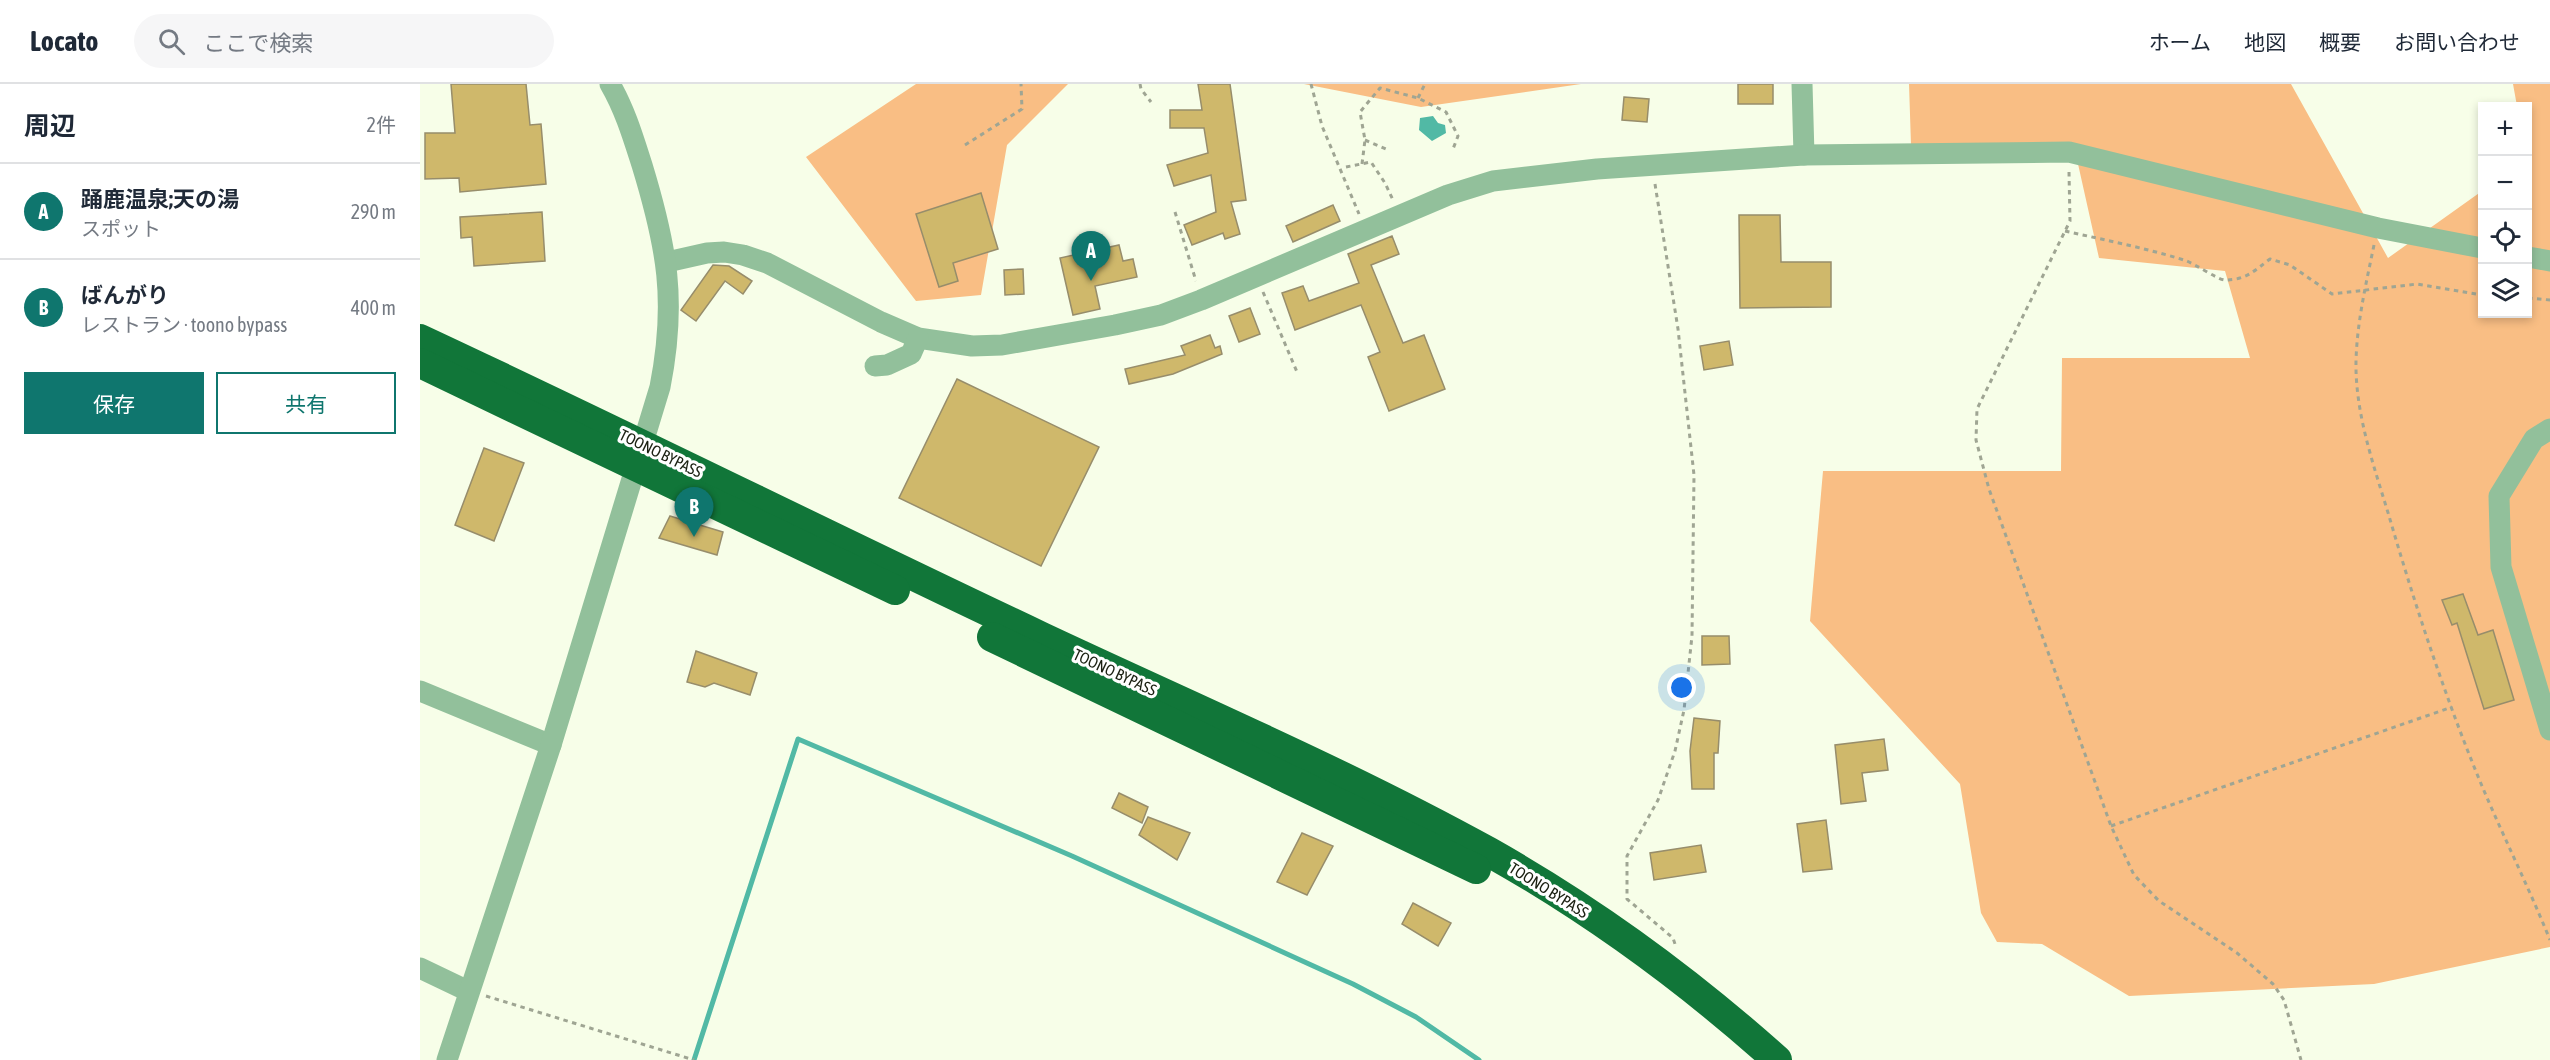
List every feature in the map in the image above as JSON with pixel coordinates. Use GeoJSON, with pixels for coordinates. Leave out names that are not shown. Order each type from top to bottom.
{"type":"FeatureCollection","features":[{"type":"Feature","properties":{"kind":"highway","name":"TOONO BYPASS"},"geometry":{"type":"LineString","coordinates":[[420,339],[639,455]]}},
{"type":"Feature","properties":{"kind":"highway","name":"TOONO BYPASS"},"geometry":{"type":"LineString","coordinates":[[420,363],[639,455],[924,582],[1216,731],[1483,872],[1598,943],[1670,995],[1748,1060]]}},
{"type":"Feature","properties":{"kind":"highway","name":"TOONO BYPASS"},"geometry":{"type":"LineString","coordinates":[[1216,731],[1337,775],[1490,853],[1609,927],[1678,977],[1777,1060]]}},
{"type":"Feature","properties":{"kind":"street"},"geometry":{"type":"LineString","coordinates":[[447,1060],[550,745],[660,387],[668,347],[667,262],[659,223],[624,107],[610,84]]}},
{"type":"Feature","properties":{"kind":"street"},"geometry":{"type":"LineString","coordinates":[[1802,84],[1804,155]]}},
{"type":"Feature","properties":{"kind":"street"},"geometry":{"type":"LineString","coordinates":[[667,262],[724,252],[744,255],[767,263],[881,322],[918,338],[972,346],[1002,345],[1161,315],[1448,195],[1493,181],[1545,174],[1804,155],[2069,152],[2378,228],[2478,247]]}},
{"type":"Feature","properties":{"kind":"street"},"geometry":{"type":"LineString","coordinates":[[2532,258],[2550,261]]}},
{"type":"Feature","properties":{"kind":"street"},"geometry":{"type":"LineString","coordinates":[[875,366],[887,365],[911,354],[918,338]]}},
{"type":"Feature","properties":{"kind":"street"},"geometry":{"type":"LineString","coordinates":[[2550,429],[2534,439],[2499,496],[2501,567],[2550,729]]}},
{"type":"Feature","properties":{"kind":"street"},"geometry":{"type":"LineString","coordinates":[[420,691],[550,745]]}},
{"type":"Feature","properties":{"kind":"street"},"geometry":{"type":"LineString","coordinates":[[420,968],[468,991]]}},
{"type":"Feature","properties":{"kind":"path"},"geometry":{"type":"LineString","coordinates":[[965,146],[1022,109],[1021,84]]}},
{"type":"Feature","properties":{"kind":"path"},"geometry":{"type":"LineString","coordinates":[[1140,84],[1151,102]]}},
{"type":"Feature","properties":{"kind":"path"},"geometry":{"type":"LineString","coordinates":[[1311,84],[1322,126],[1365,229]]}},
{"type":"Feature","properties":{"kind":"path"},"geometry":{"type":"LineString","coordinates":[[1418,98],[1425,84]]}},
{"type":"Feature","properties":{"kind":"path"},"geometry":{"type":"LineString","coordinates":[[1362,164],[1365,140],[1360,112],[1380,88],[1418,98],[1446,112],[1458,136],[1453,149]]}},
{"type":"Feature","properties":{"kind":"path"},"geometry":{"type":"LineString","coordinates":[[1365,140],[1386,149]]}},
{"type":"Feature","properties":{"kind":"path"},"geometry":{"type":"LineString","coordinates":[[2069,152],[2070,221],[1977,410],[1976,440],[1989,489],[2111,826],[2134,875],[2159,902],[2237,953],[2273,984],[2284,1000],[2301,1060]]}},
{"type":"Feature","properties":{"kind":"path"},"geometry":{"type":"LineString","coordinates":[[1346,167],[1371,162],[1385,183],[1399,216]]}},
{"type":"Feature","properties":{"kind":"path"},"geometry":{"type":"LineString","coordinates":[[1654,165],[1657,205],[1678,329],[1693,463],[1692,636],[1684,710],[1675,751],[1658,800],[1627,856],[1627,899],[1673,938],[1678,952],[1678,977]]}},
{"type":"Feature","properties":{"kind":"path"},"geometry":{"type":"LineString","coordinates":[[1175,212],[1201,300]]}},
{"type":"Feature","properties":{"kind":"path"},"geometry":{"type":"LineString","coordinates":[[2378,228],[2359,321],[2356,363],[2359,404],[2372,460],[2399,550],[2452,707],[2482,785],[2550,939]]}},
{"type":"Feature","properties":{"kind":"path"},"geometry":{"type":"LineString","coordinates":[[2065,231],[2128,244],[2186,260],[2206,269],[2222,280],[2244,278],[2270,259],[2290,265],[2332,294],[2417,284],[2478,294]]}},
{"type":"Feature","properties":{"kind":"path"},"geometry":{"type":"LineString","coordinates":[[1257,276],[1297,372]]}},
{"type":"Feature","properties":{"kind":"path"},"geometry":{"type":"LineString","coordinates":[[2532,298],[2550,300]]}},
{"type":"Feature","properties":{"kind":"path"},"geometry":{"type":"LineString","coordinates":[[2111,826],[2452,707]]}},
{"type":"Feature","properties":{"kind":"path"},"geometry":{"type":"LineString","coordinates":[[2544,926],[2550,924]]}},
{"type":"Feature","properties":{"kind":"path"},"geometry":{"type":"LineString","coordinates":[[468,991],[694,1060]]}},
{"type":"Feature","properties":{"kind":"shaded area"},"geometry":{"type":"Polygon","coordinates":[[[916,84],[1068,84],[1007,145],[981,295],[916,301],[806,157],[916,84]]]}},
{"type":"Feature","properties":{"kind":"shaded area"},"geometry":{"type":"Polygon","coordinates":[[[1304,84],[1581,84],[1421,107],[1304,84]]]}},
{"type":"Feature","properties":{"kind":"shaded area"},"geometry":{"type":"Polygon","coordinates":[[[1909,84],[2291,84],[2388,258],[2478,194],[2478,318],[2532,318],[2532,102],[2516,102],[2513,84],[2550,84],[2550,947],[2374,984],[2129,996],[2042,944],[1997,942],[1981,913],[1960,784],[1810,621],[1823,471],[2061,471],[2062,358],[2250,358],[2225,271],[2099,258],[2074,146],[1911,145],[1909,84]]]}},
{"type":"Feature","properties":{"kind":"water"},"geometry":{"type":"Polygon","coordinates":[[[1433,116],[1438,123],[1445,125],[1446,133],[1432,141],[1419,130],[1420,118],[1433,116]]]}},
{"type":"Feature","properties":{"kind":"building"},"geometry":{"type":"Polygon","coordinates":[[[451,84],[526,84],[530,125],[541,124],[546,184],[460,192],[459,178],[425,179],[425,133],[455,133],[451,84]]]}},
{"type":"Feature","properties":{"kind":"building"},"geometry":{"type":"Polygon","coordinates":[[[1198,84],[1230,84],[1246,200],[1231,202],[1240,234],[1225,239],[1223,233],[1192,245],[1184,225],[1216,212],[1211,175],[1174,186],[1167,165],[1208,153],[1204,128],[1170,128],[1170,110],[1202,110],[1198,84]]]}},
{"type":"Feature","properties":{"kind":"building"},"geometry":{"type":"Polygon","coordinates":[[[1738,84],[1773,84],[1773,104],[1738,104],[1738,84]]]}},
{"type":"Feature","properties":{"kind":"building"},"geometry":{"type":"Polygon","coordinates":[[[1624,97],[1649,99],[1647,122],[1622,120],[1624,97]]]}},
{"type":"Feature","properties":{"kind":"building"},"geometry":{"type":"Polygon","coordinates":[[[981,193],[998,249],[953,263],[958,281],[939,287],[916,214],[981,193]]]}},
{"type":"Feature","properties":{"kind":"building"},"geometry":{"type":"Polygon","coordinates":[[[1333,205],[1340,221],[1293,242],[1286,226],[1333,205]]]}},
{"type":"Feature","properties":{"kind":"building"},"geometry":{"type":"Polygon","coordinates":[[[542,212],[545,261],[474,266],[472,237],[461,238],[460,217],[542,212]]]}},
{"type":"Feature","properties":{"kind":"building"},"geometry":{"type":"Polygon","coordinates":[[[1739,215],[1780,215],[1781,262],[1831,262],[1831,307],[1740,308],[1739,215]]]}},
{"type":"Feature","properties":{"kind":"building"},"geometry":{"type":"Polygon","coordinates":[[[1392,236],[1399,254],[1371,265],[1403,343],[1424,335],[1445,389],[1389,411],[1368,357],[1380,352],[1361,305],[1295,330],[1282,293],[1303,286],[1309,301],[1359,283],[1348,254],[1392,236]]]}},
{"type":"Feature","properties":{"kind":"building"},"geometry":{"type":"Polygon","coordinates":[[[1119,245],[1123,261],[1133,259],[1137,277],[1095,286],[1100,309],[1073,315],[1060,258],[1119,245]]]}},
{"type":"Feature","properties":{"kind":"building"},"geometry":{"type":"Polygon","coordinates":[[[713,265],[729,266],[752,281],[743,294],[725,281],[696,321],[681,310],[713,265]]]}},
{"type":"Feature","properties":{"kind":"building"},"geometry":{"type":"Polygon","coordinates":[[[1023,269],[1024,294],[1005,295],[1004,270],[1023,269]]]}},
{"type":"Feature","properties":{"kind":"building"},"geometry":{"type":"Polygon","coordinates":[[[1250,308],[1260,334],[1239,342],[1229,316],[1250,308]]]}},
{"type":"Feature","properties":{"kind":"building"},"geometry":{"type":"Polygon","coordinates":[[[1210,335],[1215,348],[1220,346],[1222,354],[1173,374],[1129,384],[1125,369],[1185,355],[1181,346],[1210,335]]]}},
{"type":"Feature","properties":{"kind":"building"},"geometry":{"type":"Polygon","coordinates":[[[1729,341],[1733,365],[1704,370],[1700,346],[1729,341]]]}},
{"type":"Feature","properties":{"kind":"building"},"geometry":{"type":"Polygon","coordinates":[[[957,379],[1099,447],[1041,566],[899,498],[957,379]]]}},
{"type":"Feature","properties":{"kind":"building"},"geometry":{"type":"Polygon","coordinates":[[[484,448],[524,463],[494,541],[455,525],[484,448]]]}},
{"type":"Feature","properties":{"kind":"building"},"geometry":{"type":"Polygon","coordinates":[[[670,516],[723,532],[717,555],[659,538],[670,516]]]}},
{"type":"Feature","properties":{"kind":"building"},"geometry":{"type":"Polygon","coordinates":[[[2463,594],[2478,635],[2493,630],[2514,700],[2484,709],[2457,623],[2452,625],[2442,600],[2463,594]]]}},
{"type":"Feature","properties":{"kind":"building"},"geometry":{"type":"Polygon","coordinates":[[[1702,636],[1729,636],[1730,664],[1702,665],[1702,636]]]}},
{"type":"Feature","properties":{"kind":"building"},"geometry":{"type":"Polygon","coordinates":[[[696,651],[757,673],[750,695],[714,683],[705,687],[687,682],[696,651]]]}},
{"type":"Feature","properties":{"kind":"building"},"geometry":{"type":"Polygon","coordinates":[[[1694,718],[1720,721],[1718,753],[1714,753],[1714,789],[1692,789],[1690,751],[1694,718]]]}},
{"type":"Feature","properties":{"kind":"building"},"geometry":{"type":"Polygon","coordinates":[[[1884,739],[1888,770],[1862,773],[1866,801],[1841,804],[1835,745],[1884,739]]]}},
{"type":"Feature","properties":{"kind":"building"},"geometry":{"type":"Polygon","coordinates":[[[1119,793],[1148,807],[1142,823],[1112,808],[1119,793]]]}},
{"type":"Feature","properties":{"kind":"building"},"geometry":{"type":"Polygon","coordinates":[[[1148,817],[1190,833],[1177,860],[1139,835],[1148,817]]]}},
{"type":"Feature","properties":{"kind":"building"},"geometry":{"type":"Polygon","coordinates":[[[1826,820],[1832,869],[1803,872],[1797,824],[1826,820]]]}},
{"type":"Feature","properties":{"kind":"building"},"geometry":{"type":"Polygon","coordinates":[[[1302,833],[1333,846],[1307,895],[1277,882],[1302,833]]]}},
{"type":"Feature","properties":{"kind":"building"},"geometry":{"type":"Polygon","coordinates":[[[1701,845],[1706,872],[1654,880],[1650,853],[1701,845]]]}},
{"type":"Feature","properties":{"kind":"building"},"geometry":{"type":"Polygon","coordinates":[[[1413,903],[1451,923],[1438,946],[1402,924],[1413,903]]]}},
{"type":"Feature","properties":{"kind":"waterway"},"geometry":{"type":"LineString","coordinates":[[694,1060],[798,739],[1072,856],[1353,984],[1416,1017],[1479,1060]]}},
{"type":"Feature","properties":{"kind":"place","name":"踊鹿温泉;天の湯"},"geometry":{"type":"Point","coordinates":[1091,281]}},
{"type":"Feature","properties":{"kind":"place","name":"ばんがり"},"geometry":{"type":"Point","coordinates":[694,537]}}]}
